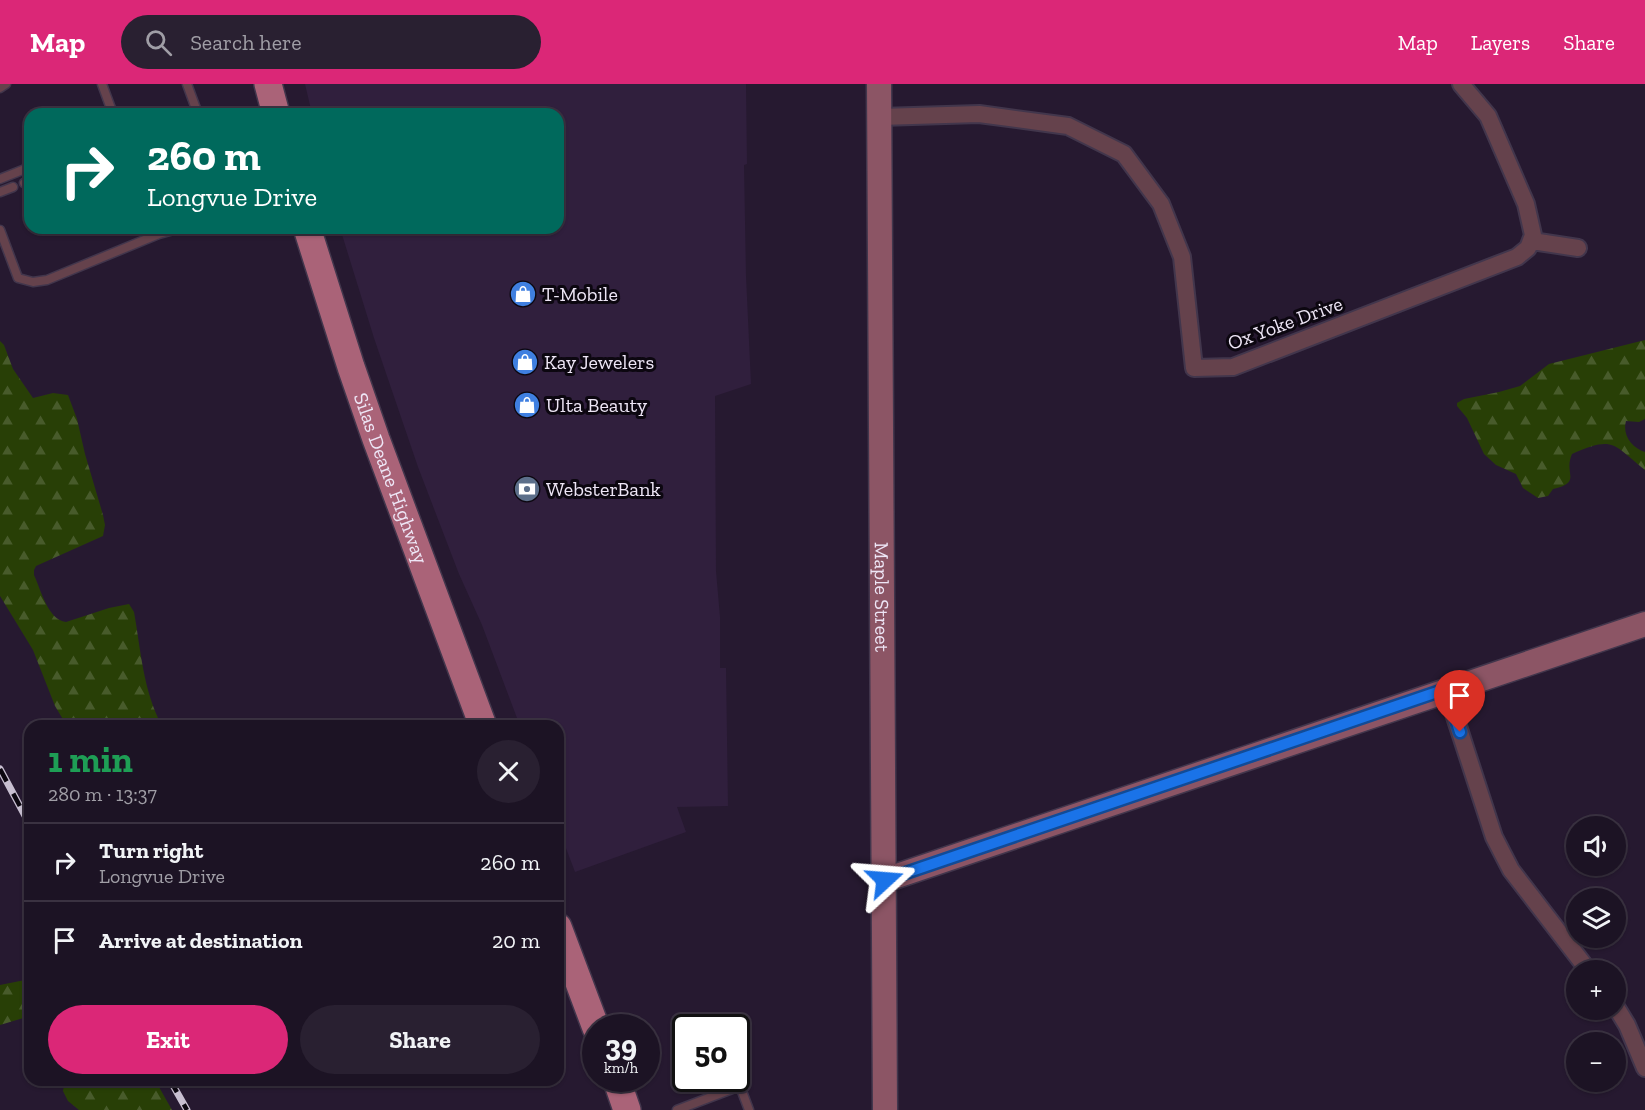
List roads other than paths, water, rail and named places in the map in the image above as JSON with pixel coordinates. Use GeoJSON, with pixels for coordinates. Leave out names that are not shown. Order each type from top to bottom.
{"type":"FeatureCollection","features":[{"type":"Feature","properties":{"kind":"main road"},"geometry":{"type":"LineString","coordinates":[[268,84],[274,108]]}},
{"type":"Feature","properties":{"kind":"main road","name":"Maple Street"},"geometry":{"type":"LineString","coordinates":[[879,84],[885,1110]]}},
{"type":"Feature","properties":{"kind":"main road","name":"Silas Deane Highway"},"geometry":{"type":"LineString","coordinates":[[309,234],[376,440],[481,720]]}},
{"type":"Feature","properties":{"kind":"main road"},"geometry":{"type":"LineString","coordinates":[[885,880],[1446,689],[1645,624]]}},
{"type":"Feature","properties":{"kind":"main road"},"geometry":{"type":"LineString","coordinates":[[564,943],[591,1014]]}},
{"type":"Feature","properties":{"kind":"main road"},"geometry":{"type":"LineString","coordinates":[[621,1092],[627,1110]]}},
{"type":"Feature","properties":{"kind":"street"},"geometry":{"type":"LineString","coordinates":[[1461,84],[1488,116],[1526,204],[1531,222],[1532,241],[1578,248]]}},
{"type":"Feature","properties":{"kind":"street","name":"Ox Yoke Drive"},"geometry":{"type":"LineString","coordinates":[[880,117],[979,114],[1068,126],[1124,154],[1161,204],[1182,257],[1194,368],[1233,367],[1517,257],[1528,248],[1532,241]]}},
{"type":"Feature","properties":{"kind":"street"},"geometry":{"type":"LineString","coordinates":[[1446,689],[1502,856],[1580,960]]}},
{"type":"Feature","properties":{"kind":"street"},"geometry":{"type":"LineString","coordinates":[[1624,1020],[1645,1068]]}},
{"type":"Feature","properties":{"kind":"lane"},"geometry":{"type":"LineString","coordinates":[[0,88],[6,84]]}},
{"type":"Feature","properties":{"kind":"lane"},"geometry":{"type":"LineString","coordinates":[[102,84],[111,108]]}},
{"type":"Feature","properties":{"kind":"lane"},"geometry":{"type":"LineString","coordinates":[[187,84],[194,108]]}},
{"type":"Feature","properties":{"kind":"lane"},"geometry":{"type":"LineString","coordinates":[[0,179],[24,169]]}},
{"type":"Feature","properties":{"kind":"lane"},"geometry":{"type":"LineString","coordinates":[[0,192],[13,187]]}},
{"type":"Feature","properties":{"kind":"lane"},"geometry":{"type":"LineString","coordinates":[[0,230],[18,278],[33,282],[48,280],[151,234]]}},
{"type":"Feature","properties":{"kind":"lane"},"geometry":{"type":"LineString","coordinates":[[679,1110],[740,1086],[748,1110]]}},
{"type":"Feature","properties":{"kind":"railway"},"geometry":{"type":"LineString","coordinates":[[0,769],[24,814]]}},
{"type":"Feature","properties":{"kind":"railway"},"geometry":{"type":"LineString","coordinates":[[173,1086],[187,1110]]}},
{"type":"Feature","properties":{"kind":"place","name":"T-Mobile"},"geometry":{"type":"Point","coordinates":[523,294]}},
{"type":"Feature","properties":{"kind":"place","name":"Kay Jewelers"},"geometry":{"type":"Point","coordinates":[525,362]}},
{"type":"Feature","properties":{"kind":"place","name":"Ulta Beauty"},"geometry":{"type":"Point","coordinates":[527,405]}},
{"type":"Feature","properties":{"kind":"place","name":"WebsterBank"},"geometry":{"type":"Point","coordinates":[527,489]}}]}
